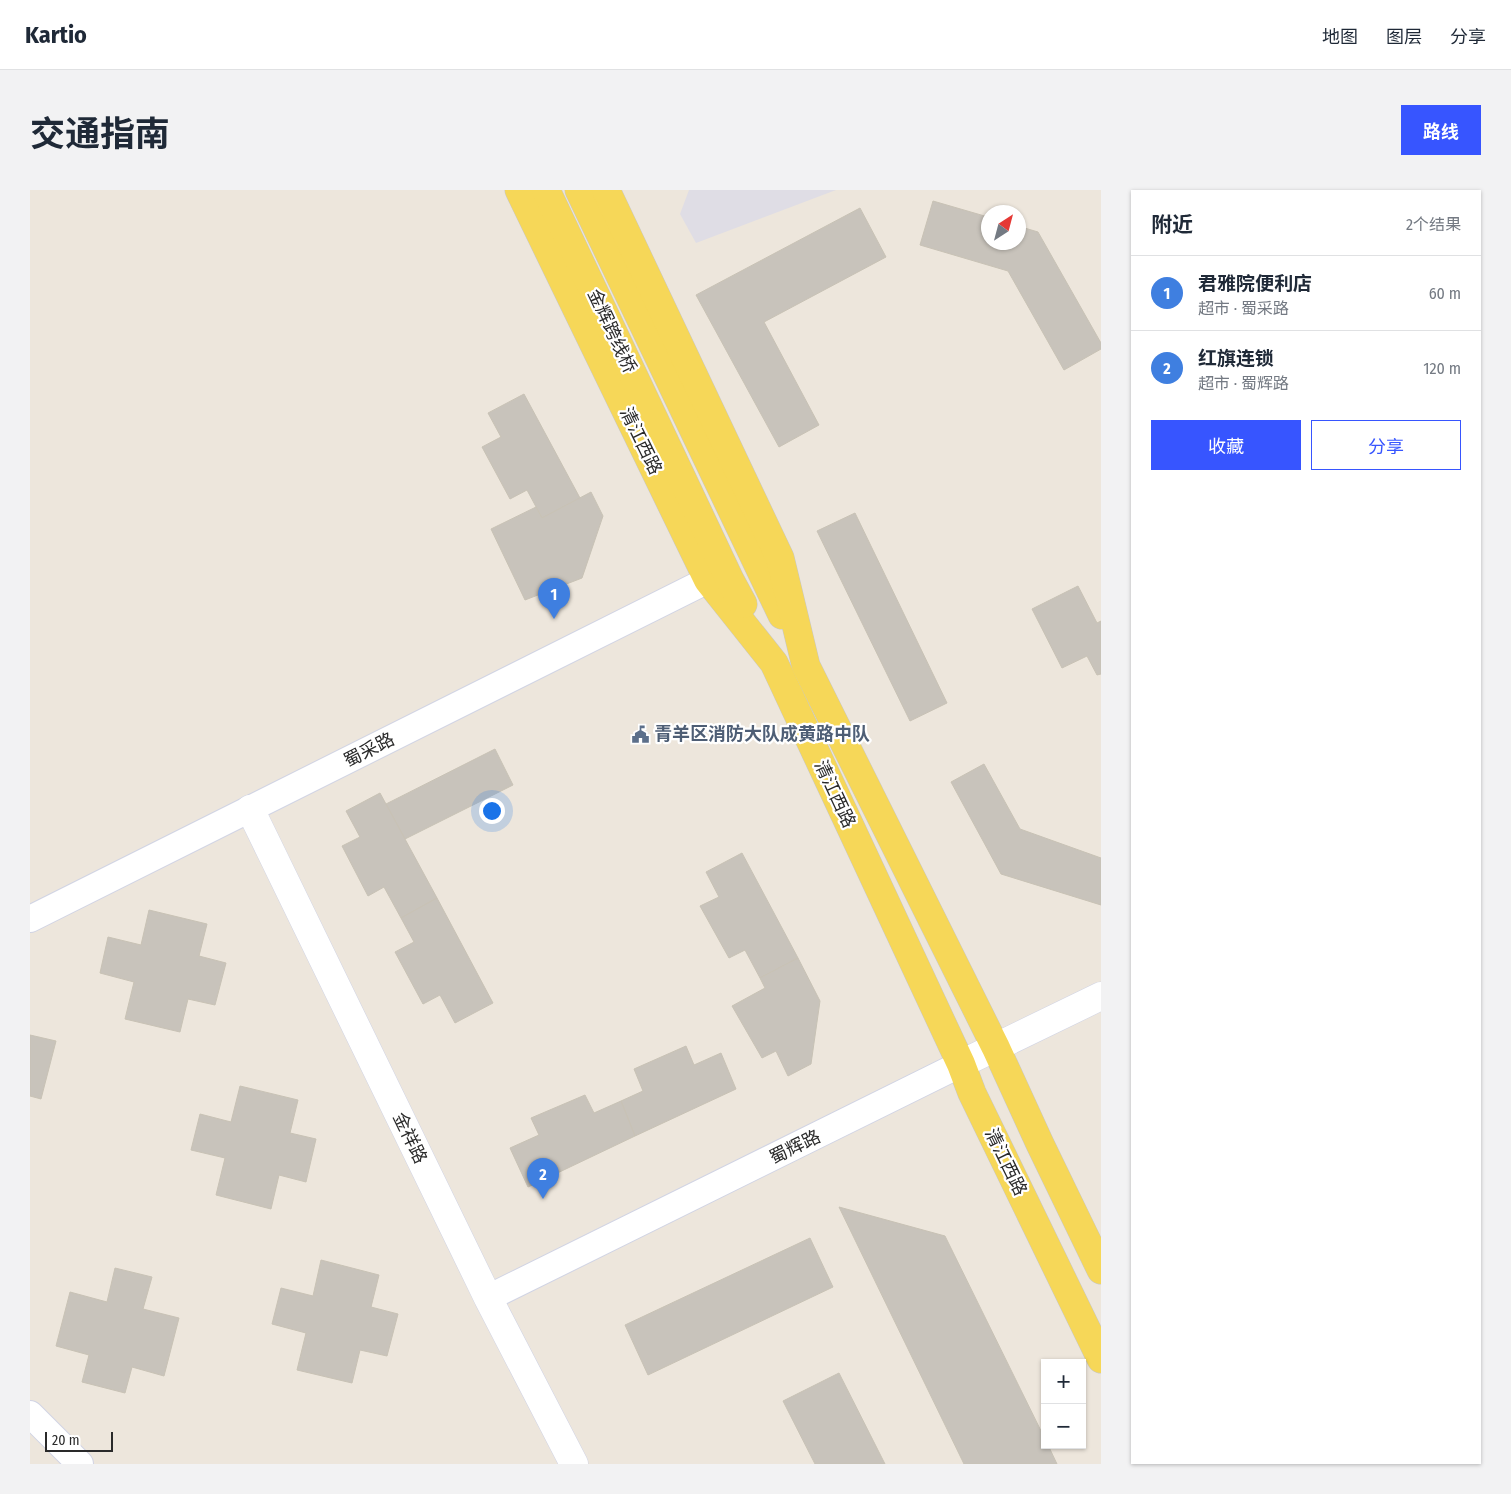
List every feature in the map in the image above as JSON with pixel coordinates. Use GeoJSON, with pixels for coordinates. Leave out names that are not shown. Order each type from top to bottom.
{"type":"FeatureCollection","features":[{"type":"Feature","properties":{"kind":"main road","name":"清江西路"},"geometry":{"type":"LineString","coordinates":[[519,190],[719,580],[774,663],[961,1064],[972,1093],[1101,1359]]}},
{"type":"Feature","properties":{"kind":"main road","name":"金辉跨线桥"},"geometry":{"type":"LineString","coordinates":[[546,190],[719,580]]}},
{"type":"Feature","properties":{"kind":"main road","name":"金辉跨线桥"},"geometry":{"type":"LineString","coordinates":[[579,190],[806,666]]}},
{"type":"Feature","properties":{"kind":"main road","name":"清江西路"},"geometry":{"type":"LineString","coordinates":[[606,190],[780,558],[806,666],[996,1048],[1101,1270]]}},
{"type":"Feature","properties":{"kind":"street","name":"蜀采路"},"geometry":{"type":"LineString","coordinates":[[30,919],[719,580]]}},
{"type":"Feature","properties":{"kind":"street","name":"金祥路"},"geometry":{"type":"LineString","coordinates":[[250,810],[488,1298],[574,1464]]}},
{"type":"Feature","properties":{"kind":"street","name":"蜀辉路"},"geometry":{"type":"LineString","coordinates":[[488,1298],[1101,996]]}},
{"type":"Feature","properties":{"kind":"street"},"geometry":{"type":"LineString","coordinates":[[30,1414],[80,1464]]}},
{"type":"Feature","properties":{"kind":"shaded area"},"geometry":{"type":"Polygon","coordinates":[[[689,190],[836,190],[696,243],[680,214],[689,190]]]}},
{"type":"Feature","properties":{"kind":"building"},"geometry":{"type":"Polygon","coordinates":[[[933,201],[981,215],[981,250],[1026,250],[1026,228],[1038,232],[1101,343],[1101,349],[1064,370],[1008,271],[920,245],[933,201]]]}},
{"type":"Feature","properties":{"kind":"building"},"geometry":{"type":"Polygon","coordinates":[[[860,208],[886,257],[764,322],[819,425],[779,447],[696,295],[860,208]]]}},
{"type":"Feature","properties":{"kind":"building"},"geometry":{"type":"Polygon","coordinates":[[[524,394],[580,498],[542,518],[527,490],[510,499],[482,447],[501,437],[488,413],[524,394]]]}},
{"type":"Feature","properties":{"kind":"building"},"geometry":{"type":"Polygon","coordinates":[[[591,492],[603,516],[582,578],[525,600],[491,529],[536,507],[542,518],[591,492]]]}},
{"type":"Feature","properties":{"kind":"building"},"geometry":{"type":"Polygon","coordinates":[[[855,513],[947,703],[910,721],[817,531],[855,513]]]}},
{"type":"Feature","properties":{"kind":"building"},"geometry":{"type":"Polygon","coordinates":[[[1078,586],[1097,623],[1101,621],[1101,674],[1097,675],[1087,656],[1062,668],[1032,609],[1078,586]]]}},
{"type":"Feature","properties":{"kind":"building"},"geometry":{"type":"Polygon","coordinates":[[[495,749],[513,785],[405,839],[386,804],[495,749]]]}},
{"type":"Feature","properties":{"kind":"building"},"geometry":{"type":"Polygon","coordinates":[[[984,764],[1020,829],[1101,858],[1101,905],[1001,874],[951,782],[984,764]]]}},
{"type":"Feature","properties":{"kind":"building"},"geometry":{"type":"Polygon","coordinates":[[[380,793],[437,898],[401,918],[384,887],[368,896],[342,846],[360,837],[346,811],[380,793]]]}},
{"type":"Feature","properties":{"kind":"building"},"geometry":{"type":"Polygon","coordinates":[[[742,853],[798,958],[760,978],[745,950],[729,958],[700,906],[719,897],[706,872],[742,853]]]}},
{"type":"Feature","properties":{"kind":"building"},"geometry":{"type":"Polygon","coordinates":[[[437,898],[493,1003],[455,1023],[440,995],[423,1004],[395,952],[414,942],[401,918],[437,898]]]}},
{"type":"Feature","properties":{"kind":"building"},"geometry":{"type":"Polygon","coordinates":[[[149,910],[207,924],[199,956],[226,963],[215,1005],[188,999],[180,1032],[125,1019],[134,982],[100,973],[108,937],[141,945],[149,910]]]}},
{"type":"Feature","properties":{"kind":"building"},"geometry":{"type":"Polygon","coordinates":[[[798,958],[820,1001],[811,1064],[788,1076],[776,1051],[762,1058],[732,1006],[765,988],[760,978],[798,958]]]}},
{"type":"Feature","properties":{"kind":"building"},"geometry":{"type":"Polygon","coordinates":[[[30,1035],[56,1041],[41,1099],[30,1096],[30,1035]]]}},
{"type":"Feature","properties":{"kind":"building"},"geometry":{"type":"Polygon","coordinates":[[[686,1046],[694,1065],[721,1053],[736,1089],[635,1136],[621,1101],[643,1091],[634,1069],[686,1046]]]}},
{"type":"Feature","properties":{"kind":"building"},"geometry":{"type":"Polygon","coordinates":[[[240,1086],[298,1100],[290,1133],[316,1139],[306,1182],[279,1175],[271,1209],[216,1195],[225,1158],[191,1150],[200,1114],[231,1122],[240,1086]]]}},
{"type":"Feature","properties":{"kind":"building"},"geometry":{"type":"Polygon","coordinates":[[[585,1095],[594,1113],[621,1101],[635,1136],[528,1187],[510,1148],[539,1135],[531,1118],[585,1095]]]}},
{"type":"Feature","properties":{"kind":"building"},"geometry":{"type":"Polygon","coordinates":[[[839,1207],[945,1236],[1041,1431],[1041,1449],[1050,1449],[1057,1464],[964,1464],[839,1207]]]}},
{"type":"Feature","properties":{"kind":"building"},"geometry":{"type":"Polygon","coordinates":[[[810,1238],[833,1287],[648,1375],[625,1325],[810,1238]]]}},
{"type":"Feature","properties":{"kind":"building"},"geometry":{"type":"Polygon","coordinates":[[[321,1260],[379,1275],[371,1307],[398,1314],[387,1356],[360,1350],[352,1383],[297,1370],[306,1333],[272,1324],[281,1288],[313,1296],[321,1260]]]}},
{"type":"Feature","properties":{"kind":"building"},"geometry":{"type":"Polygon","coordinates":[[[115,1268],[152,1277],[143,1309],[179,1318],[164,1376],[132,1367],[125,1393],[82,1382],[89,1355],[56,1346],[70,1292],[107,1302],[115,1268]]]}},
{"type":"Feature","properties":{"kind":"building"},"geometry":{"type":"Polygon","coordinates":[[[839,1373],[885,1464],[815,1464],[783,1401],[839,1373]]]}},
{"type":"Feature","properties":{"kind":"place","name":"君雅院便利店"},"geometry":{"type":"Point","coordinates":[554,619]}},
{"type":"Feature","properties":{"kind":"place","name":"青羊区消防大队成黄路中队"},"geometry":{"type":"Point","coordinates":[640,734]}},
{"type":"Feature","properties":{"kind":"place","name":"红旗连锁"},"geometry":{"type":"Point","coordinates":[543,1199]}}]}
